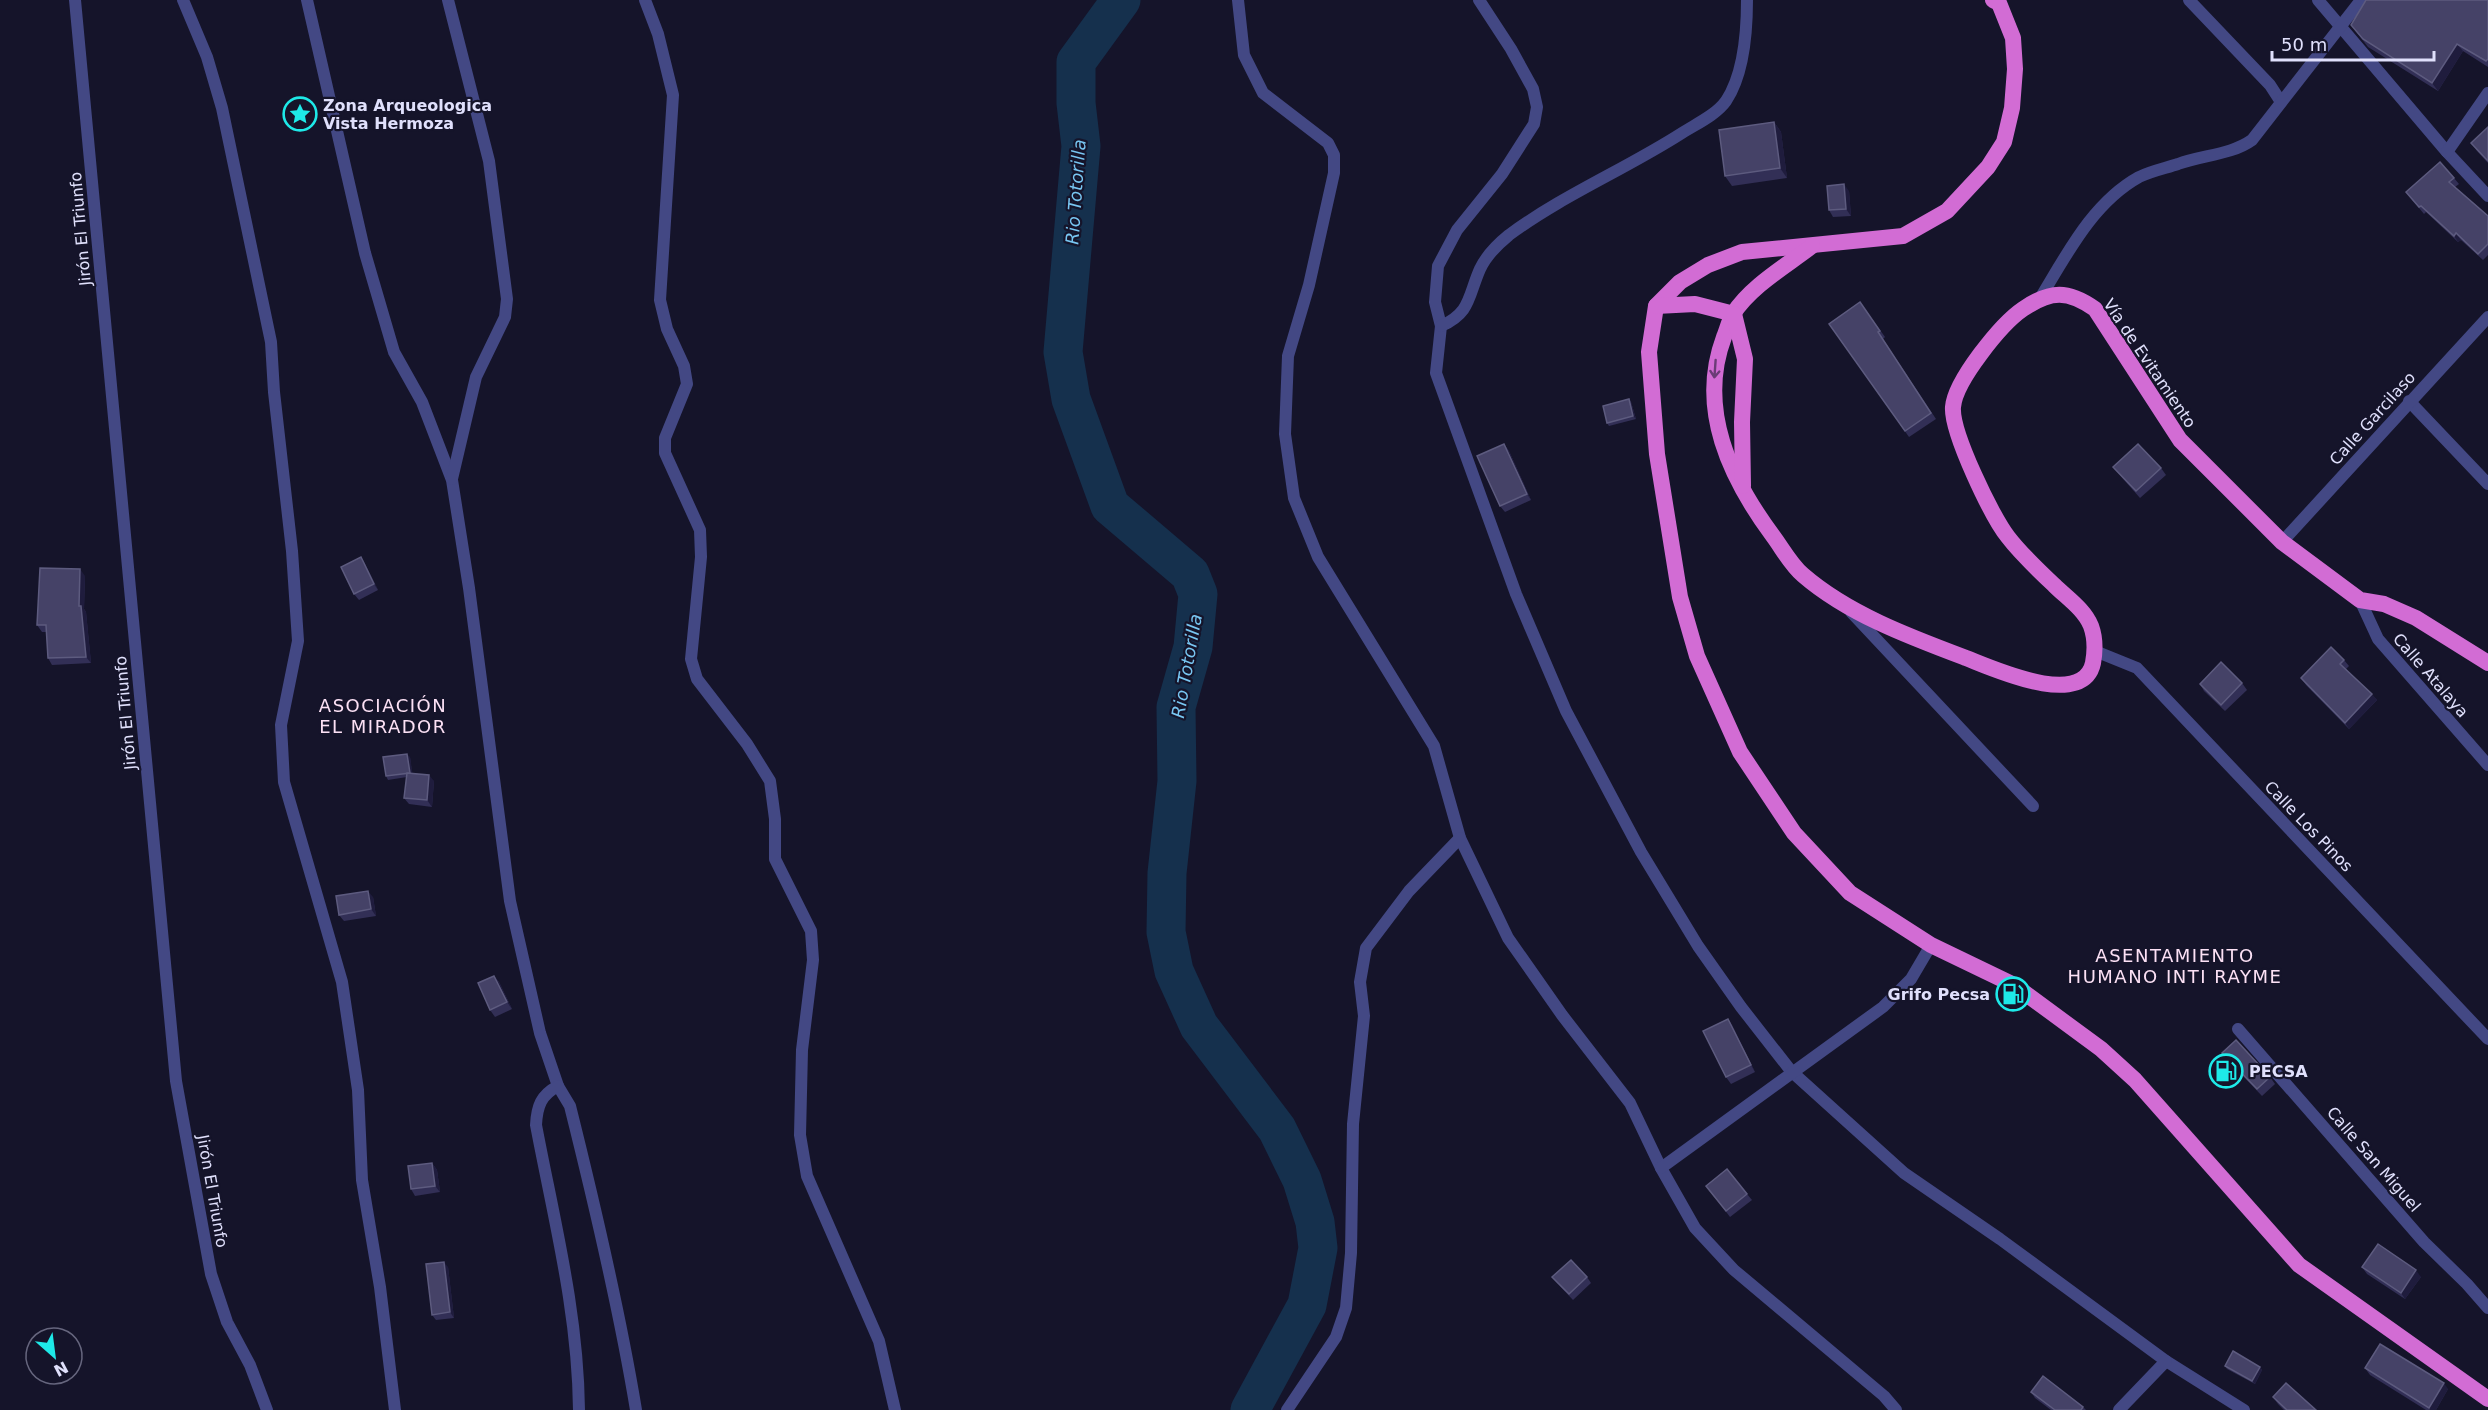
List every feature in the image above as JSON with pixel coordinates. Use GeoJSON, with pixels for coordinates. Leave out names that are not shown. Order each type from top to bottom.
{"type":"FeatureCollection","features":[{"type":"Feature","properties":{"kind":"highway"},"geometry":{"type":"LineString","coordinates":[[1993,0],[2000,3],[2013,38],[2015,69],[2013,108],[2004,142],[1988,167],[1947,212],[1903,236],[1742,252],[1708,265],[1680,282],[1656,306],[1649,352],[1657,454],[1680,597],[1697,656],[1740,752],[1794,833],[1850,892],[1930,945],[2014,985],[2101,1049],[2135,1080],[2299,1265],[2488,1399]]}},
{"type":"Feature","properties":{"kind":"highway"},"geometry":{"type":"LineString","coordinates":[[1813,246],[1765,280],[1734,314],[1714,363],[1716,425],[1726,456],[1754,511],[1800,573],[1846,606],[1948,652],[2020,679],[2047,685],[2072,683],[2083,678],[2092,668],[2095,651]]}},
{"type":"Feature","properties":{"kind":"highway","name":"Vía de Evitamiento"},"geometry":{"type":"LineString","coordinates":[[2095,651],[2091,626],[2076,604],[2006,535],[1973,473],[1952,409],[1959,385],[1980,353],[2021,310],[2056,294],[2076,296],[2095,309],[2180,440],[2282,542],[2360,600],[2384,604],[2416,618],[2488,663]]}},
{"type":"Feature","properties":{"kind":"highway"},"geometry":{"type":"LineString","coordinates":[[1656,306],[1695,304],[1734,314]]}},
{"type":"Feature","properties":{"kind":"highway"},"geometry":{"type":"LineString","coordinates":[[1734,314],[1745,359],[1742,422],[1743,489]]}},
{"type":"Feature","properties":{"kind":"street","name":"Jirón El Triunfo"},"geometry":{"type":"LineString","coordinates":[[75,0],[176,1082],[211,1274],[227,1322],[250,1365],[267,1410]]}},
{"type":"Feature","properties":{"kind":"street"},"geometry":{"type":"LineString","coordinates":[[183,0],[207,57],[222,108],[271,342],[274,392],[292,550],[298,641],[281,725],[284,782],[342,982],[358,1090],[362,1180],[380,1287],[395,1410]]}},
{"type":"Feature","properties":{"kind":"street"},"geometry":{"type":"LineString","coordinates":[[307,0],[365,253],[394,352],[422,402],[452,480],[469,588],[510,901],[540,1033],[558,1086],[570,1106],[621,1318],[636,1410]]}},
{"type":"Feature","properties":{"kind":"street"},"geometry":{"type":"LineString","coordinates":[[448,0],[489,161],[507,299],[505,317],[476,377],[452,480]]}},
{"type":"Feature","properties":{"kind":"street"},"geometry":{"type":"LineString","coordinates":[[645,0],[658,34],[673,95],[660,300],[667,329],[684,366],[687,384],[665,438],[665,453],[699,530],[700,557],[691,660],[697,679],[747,744],[770,782],[775,819],[775,859],[811,931],[813,960],[802,1050],[800,1135],[807,1176],[879,1341],[895,1410]]}},
{"type":"Feature","properties":{"kind":"street"},"geometry":{"type":"LineString","coordinates":[[1238,0],[1244,55],[1263,93],[1328,143],[1334,155],[1334,173],[1309,285],[1288,356],[1285,434],[1294,498],[1318,557],[1434,746],[1460,838],[1508,938],[1562,1015],[1630,1103],[1661,1168],[1695,1228],[1734,1270],[1884,1396],[1896,1410]]}},
{"type":"Feature","properties":{"kind":"street"},"geometry":{"type":"LineString","coordinates":[[1479,0],[1511,49],[1533,89],[1537,106],[1534,124],[1502,174],[1457,230],[1438,266],[1435,302],[1441,326],[1436,373],[1516,594],[1566,711],[1641,852],[1698,946],[1741,1007],[1791,1071],[1904,1173],[2000,1239],[2166,1361],[2244,1410]]}},
{"type":"Feature","properties":{"kind":"street"},"geometry":{"type":"LineString","coordinates":[[1441,326],[1454,320],[1468,304],[1480,268],[1491,252],[1510,235],[1586,188],[1648,155],[1713,114],[1725,102],[1736,83],[1747,27],[1747,0]]}},
{"type":"Feature","properties":{"kind":"street"},"geometry":{"type":"LineString","coordinates":[[2189,0],[2270,85],[2281,102]]}},
{"type":"Feature","properties":{"kind":"street"},"geometry":{"type":"LineString","coordinates":[[2318,0],[2340,29],[2488,196]]}},
{"type":"Feature","properties":{"kind":"street"},"geometry":{"type":"LineString","coordinates":[[2039,300],[2073,245],[2104,203],[2140,177],[2204,155],[2239,149],[2252,140],[2361,0]]}},
{"type":"Feature","properties":{"kind":"street"},"geometry":{"type":"LineString","coordinates":[[2447,152],[2488,93]]}},
{"type":"Feature","properties":{"kind":"street","name":"Calle Garcilaso"},"geometry":{"type":"LineString","coordinates":[[2282,542],[2488,317]]}},
{"type":"Feature","properties":{"kind":"street"},"geometry":{"type":"LineString","coordinates":[[2409,401],[2488,484]]}},
{"type":"Feature","properties":{"kind":"street","name":"Calle Atalaya"},"geometry":{"type":"LineString","coordinates":[[2360,600],[2378,639],[2488,765]]}},
{"type":"Feature","properties":{"kind":"street"},"geometry":{"type":"LineString","coordinates":[[1846,606],[2033,806]]}},
{"type":"Feature","properties":{"kind":"street","name":"Calle Los Pinos"},"geometry":{"type":"LineString","coordinates":[[2095,651],[2137,668],[2488,1039]]}},
{"type":"Feature","properties":{"kind":"street"},"geometry":{"type":"LineString","coordinates":[[1287,1410],[1336,1337],[1346,1308],[1351,1253],[1353,1124],[1365,1016],[1360,982],[1366,948],[1409,891],[1460,838]]}},
{"type":"Feature","properties":{"kind":"street"},"geometry":{"type":"LineString","coordinates":[[1661,1168],[1791,1071],[1883,1007],[1911,979],[1930,945]]}},
{"type":"Feature","properties":{"kind":"street","name":"Calle San Miguel"},"geometry":{"type":"LineString","coordinates":[[2238,1029],[2424,1242],[2488,1308]]}},
{"type":"Feature","properties":{"kind":"street"},"geometry":{"type":"LineString","coordinates":[[558,1086],[548,1092],[537,1106],[536,1125],[560,1238],[575,1328],[579,1410]]}},
{"type":"Feature","properties":{"kind":"street"},"geometry":{"type":"LineString","coordinates":[[2119,1410],[2166,1361]]}},
{"type":"Feature","properties":{"kind":"building"},"geometry":{"type":"Polygon","coordinates":[[[2366,0],[2488,0],[2488,59],[2486,61],[2457,44],[2432,83],[2363,39],[2351,25],[2366,0]]]}},
{"type":"Feature","properties":{"kind":"building"},"geometry":{"type":"Polygon","coordinates":[[[1774,122],[1780,168],[1725,176],[1719,130],[1774,122]]]}},
{"type":"Feature","properties":{"kind":"building"},"geometry":{"type":"Polygon","coordinates":[[[2488,127],[2488,161],[2471,143],[2488,127]]]}},
{"type":"Feature","properties":{"kind":"building"},"geometry":{"type":"Polygon","coordinates":[[[2440,162],[2454,178],[2449,182],[2488,216],[2488,244],[2478,254],[2456,233],[2454,236],[2421,206],[2419,207],[2406,192],[2440,162]]]}},
{"type":"Feature","properties":{"kind":"building"},"geometry":{"type":"Polygon","coordinates":[[[1844,184],[1846,209],[1829,210],[1827,186],[1844,184]]]}},
{"type":"Feature","properties":{"kind":"building"},"geometry":{"type":"Polygon","coordinates":[[[1860,302],[1931,413],[1905,431],[1829,324],[1860,302]]]}},
{"type":"Feature","properties":{"kind":"building"},"geometry":{"type":"Polygon","coordinates":[[[1629,399],[1633,416],[1607,423],[1603,406],[1629,399]]]}},
{"type":"Feature","properties":{"kind":"building"},"geometry":{"type":"Polygon","coordinates":[[[1504,444],[1527,494],[1500,506],[1477,456],[1504,444]]]}},
{"type":"Feature","properties":{"kind":"building"},"geometry":{"type":"Polygon","coordinates":[[[2138,444],[2161,468],[2136,491],[2113,467],[2138,444]]]}},
{"type":"Feature","properties":{"kind":"building"},"geometry":{"type":"Polygon","coordinates":[[[361,557],[374,584],[354,594],[341,567],[361,557]]]}},
{"type":"Feature","properties":{"kind":"building"},"geometry":{"type":"Polygon","coordinates":[[[40,568],[80,569],[79,606],[81,606],[86,657],[48,658],[46,625],[37,625],[40,568]]]}},
{"type":"Feature","properties":{"kind":"building"},"geometry":{"type":"Polygon","coordinates":[[[2331,647],[2344,660],[2340,664],[2372,694],[2345,723],[2301,678],[2331,647]]]}},
{"type":"Feature","properties":{"kind":"building"},"geometry":{"type":"Polygon","coordinates":[[[2221,662],[2242,683],[2221,705],[2200,684],[2221,662]]]}},
{"type":"Feature","properties":{"kind":"building"},"geometry":{"type":"Polygon","coordinates":[[[407,754],[410,773],[386,776],[383,757],[407,754]]]}},
{"type":"Feature","properties":{"kind":"building"},"geometry":{"type":"Polygon","coordinates":[[[407,773],[429,775],[427,800],[404,798],[407,773]]]}},
{"type":"Feature","properties":{"kind":"building"},"geometry":{"type":"Polygon","coordinates":[[[368,891],[371,909],[339,915],[336,896],[368,891]]]}},
{"type":"Feature","properties":{"kind":"building"},"geometry":{"type":"Polygon","coordinates":[[[494,976],[507,1002],[490,1010],[478,983],[494,976]]]}},
{"type":"Feature","properties":{"kind":"building"},"geometry":{"type":"Polygon","coordinates":[[[1728,1019],[1751,1065],[1726,1077],[1703,1031],[1728,1019]]]}},
{"type":"Feature","properties":{"kind":"building"},"geometry":{"type":"Polygon","coordinates":[[[2236,1040],[2270,1077],[2257,1089],[2222,1053],[2236,1040]]]}},
{"type":"Feature","properties":{"kind":"building"},"geometry":{"type":"Polygon","coordinates":[[[432,1163],[435,1186],[411,1189],[408,1166],[432,1163]]]}},
{"type":"Feature","properties":{"kind":"building"},"geometry":{"type":"Polygon","coordinates":[[[1727,1169],[1747,1194],[1726,1211],[1706,1186],[1727,1169]]]}},
{"type":"Feature","properties":{"kind":"building"},"geometry":{"type":"Polygon","coordinates":[[[2378,1244],[2416,1270],[2401,1293],[2362,1267],[2378,1244]]]}},
{"type":"Feature","properties":{"kind":"building"},"geometry":{"type":"Polygon","coordinates":[[[1571,1260],[1587,1277],[1569,1294],[1552,1277],[1571,1260]]]}},
{"type":"Feature","properties":{"kind":"building"},"geometry":{"type":"Polygon","coordinates":[[[444,1262],[450,1312],[432,1315],[426,1264],[444,1262]]]}},
{"type":"Feature","properties":{"kind":"building"},"geometry":{"type":"Polygon","coordinates":[[[2380,1344],[2444,1383],[2429,1408],[2365,1368],[2380,1344]]]}},
{"type":"Feature","properties":{"kind":"building"},"geometry":{"type":"Polygon","coordinates":[[[2233,1351],[2260,1367],[2252,1381],[2225,1366],[2233,1351]]]}},
{"type":"Feature","properties":{"kind":"building"},"geometry":{"type":"Polygon","coordinates":[[[2043,1376],[2083,1407],[2081,1410],[2055,1410],[2031,1392],[2043,1376]]]}},
{"type":"Feature","properties":{"kind":"building"},"geometry":{"type":"Polygon","coordinates":[[[2286,1383],[2316,1410],[2287,1410],[2273,1397],[2286,1383]]]}},
{"type":"Feature","properties":{"kind":"waterway","name":"Rio Totorilla"},"geometry":{"type":"LineString","coordinates":[[1121,0],[1076,62],[1076,103],[1081,146],[1063,352],[1071,399],[1110,506],[1190,574],[1198,594],[1193,647],[1176,707],[1177,781],[1167,873],[1166,932],[1174,971],[1199,1026],[1277,1129],[1302,1180],[1315,1222],[1318,1248],[1307,1305],[1250,1410]]}},
{"type":"Feature","properties":{"kind":"place","name":"Zona Arqueologica Vista Hermoza"},"geometry":{"type":"Point","coordinates":[300,114]}},
{"type":"Feature","properties":{"kind":"place","name":"Grifo Pecsa"},"geometry":{"type":"Point","coordinates":[2013,994]}},
{"type":"Feature","properties":{"kind":"place","name":"PECSA"},"geometry":{"type":"Point","coordinates":[2226,1071]}},
{"type":"Feature","properties":{"kind":"district","name":"ASOCIACIÓN EL MIRADOR"},"geometry":{"type":"Point","coordinates":[383,716]}},
{"type":"Feature","properties":{"kind":"district","name":"ASENTAMIENTO HUMANO INTI RAYME"},"geometry":{"type":"Point","coordinates":[2175,966]}}]}
